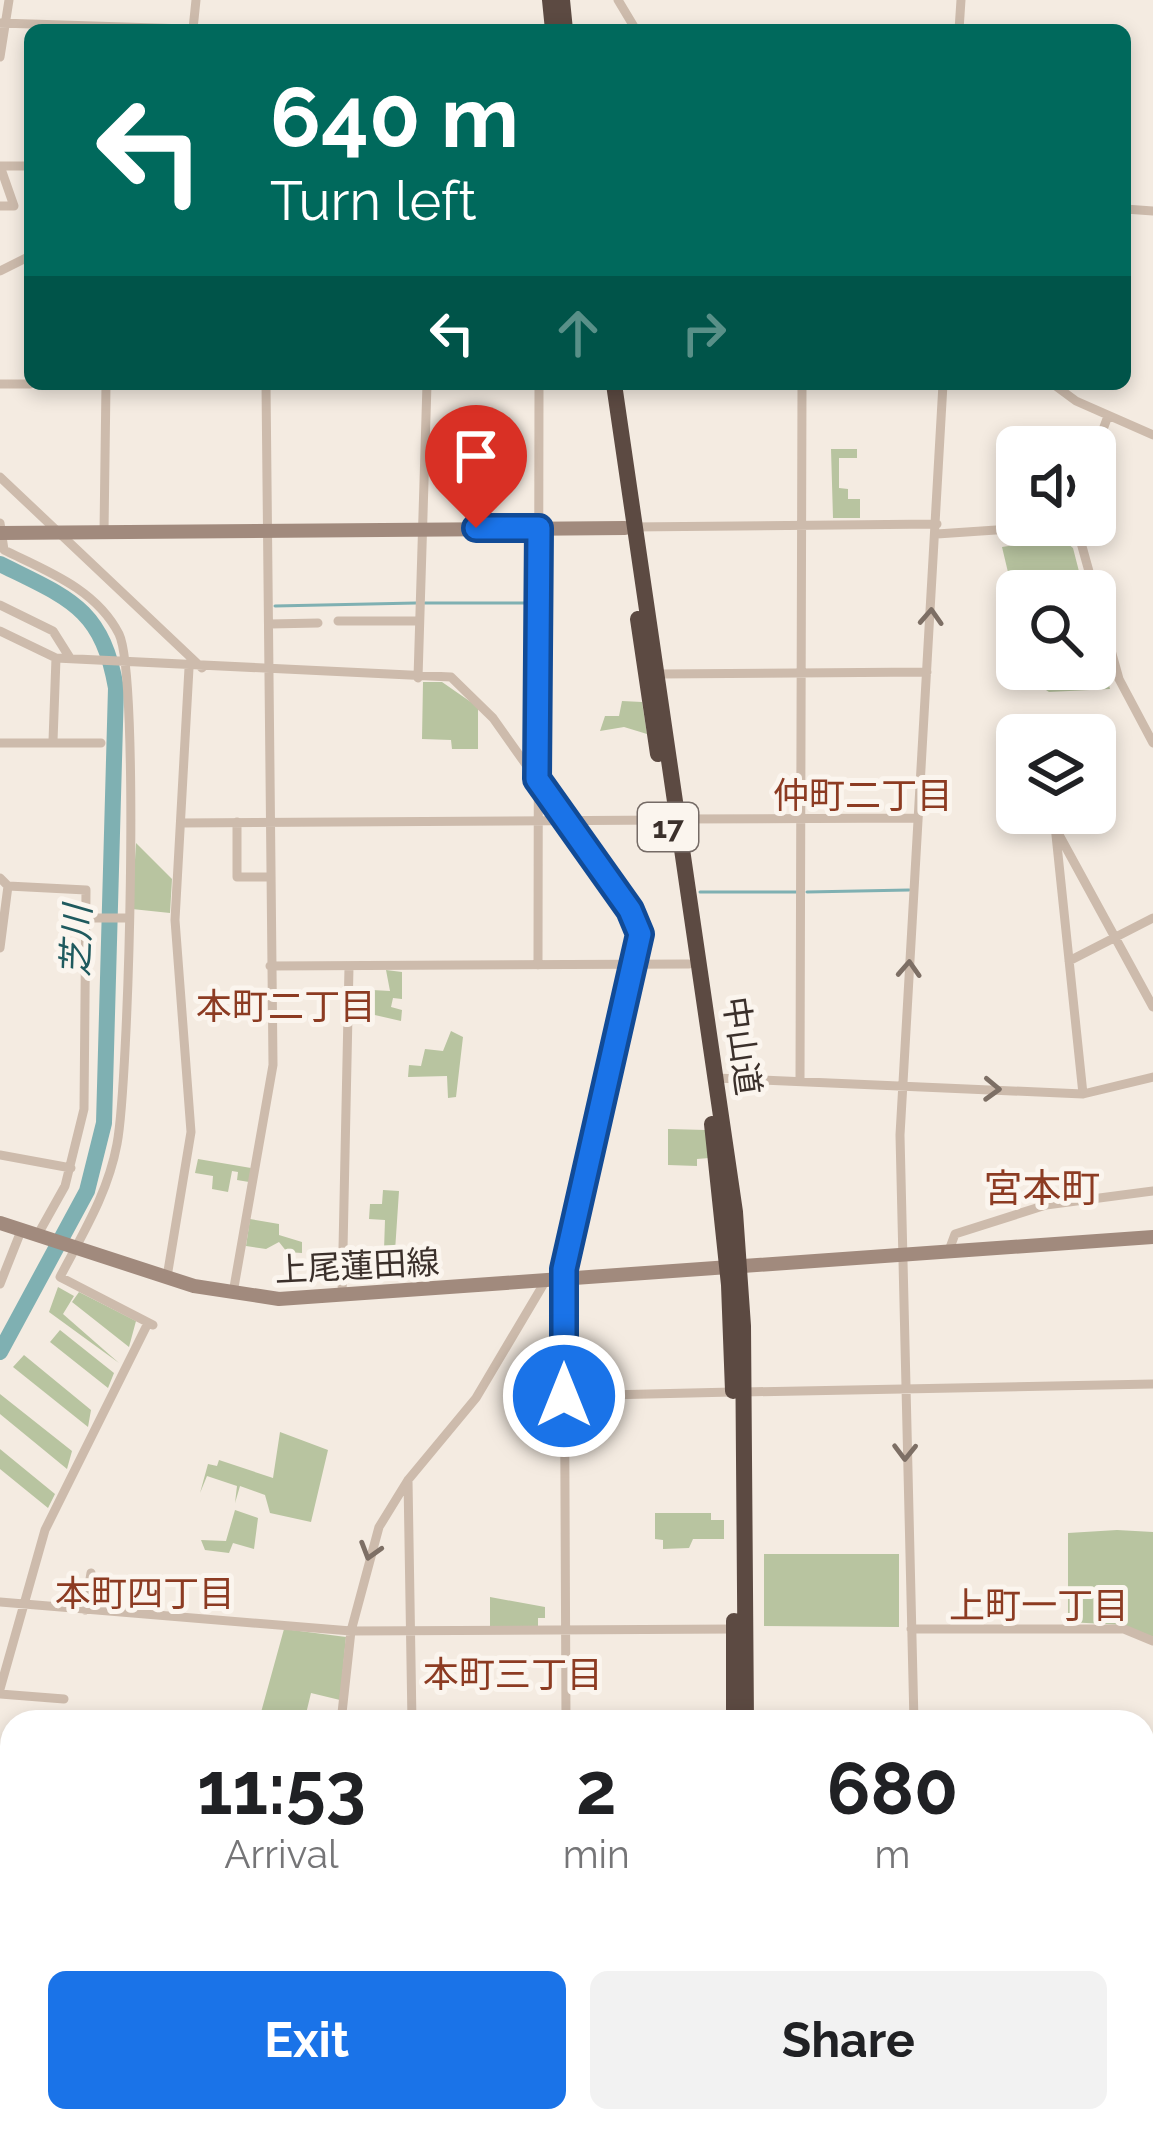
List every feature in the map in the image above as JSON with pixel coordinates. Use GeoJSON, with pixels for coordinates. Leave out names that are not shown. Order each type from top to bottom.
{"type":"FeatureCollection","features":[{"type":"Feature","properties":{"kind":"highway","name":"中山道"},"geometry":{"type":"LineString","coordinates":[[605,390],[658,674],[688,964],[734,1269]]}},
{"type":"Feature","properties":{"kind":"highway","name":"中山道"},"geometry":{"type":"LineString","coordinates":[[615,390],[672,820],[716,1078],[734,1269],[746,1710]]}},
{"type":"Feature","properties":{"kind":"highway","name":"中山道"},"geometry":{"type":"LineString","coordinates":[[734,1710],[739,1392]]}},
{"type":"Feature","properties":{"kind":"main road"},"geometry":{"type":"LineString","coordinates":[[2,529],[630,528]]}},
{"type":"Feature","properties":{"kind":"main road","name":"上尾蓮田線"},"geometry":{"type":"LineString","coordinates":[[0,1223],[232,1295],[342,1296],[1153,1237]]}},
{"type":"Feature","properties":{"kind":"street"},"geometry":{"type":"LineString","coordinates":[[0,57],[9,0]]}},
{"type":"Feature","properties":{"kind":"street"},"geometry":{"type":"LineString","coordinates":[[0,206],[14,206],[0,166],[24,166]]}},
{"type":"Feature","properties":{"kind":"street"},"geometry":{"type":"LineString","coordinates":[[104,532],[106,390]]}},
{"type":"Feature","properties":{"kind":"street"},"geometry":{"type":"LineString","coordinates":[[232,1295],[273,1064],[266,390]]}},
{"type":"Feature","properties":{"kind":"street"},"geometry":{"type":"LineString","coordinates":[[418,678],[428,390]]}},
{"type":"Feature","properties":{"kind":"street"},"geometry":{"type":"LineString","coordinates":[[538,965],[539,390]]}},
{"type":"Feature","properties":{"kind":"street"},"geometry":{"type":"LineString","coordinates":[[800,1080],[802,390]]}},
{"type":"Feature","properties":{"kind":"street"},"geometry":{"type":"LineString","coordinates":[[913,1710],[900,1257],[902,1086],[943,390]]}},
{"type":"Feature","properties":{"kind":"street"},"geometry":{"type":"LineString","coordinates":[[1063,390],[1153,435]]}},
{"type":"Feature","properties":{"kind":"street"},"geometry":{"type":"LineString","coordinates":[[1104,426],[1108,416]]}},
{"type":"Feature","properties":{"kind":"street"},"geometry":{"type":"LineString","coordinates":[[0,477],[202,668]]}},
{"type":"Feature","properties":{"kind":"street"},"geometry":{"type":"LineString","coordinates":[[630,528],[996,528]]}},
{"type":"Feature","properties":{"kind":"street"},"geometry":{"type":"LineString","coordinates":[[2,529],[4,550],[72,584],[101,607],[127,663],[126,918],[118,1142],[108,1187],[60,1277],[150,1324],[45,1530],[0,1691],[64,1699]]}},
{"type":"Feature","properties":{"kind":"street"},"geometry":{"type":"LineString","coordinates":[[1083,546],[1119,680],[1153,742]]}},
{"type":"Feature","properties":{"kind":"street"},"geometry":{"type":"LineString","coordinates":[[0,605],[53,631],[70,658]]}},
{"type":"Feature","properties":{"kind":"street"},"geometry":{"type":"LineString","coordinates":[[338,621],[419,621]]}},
{"type":"Feature","properties":{"kind":"street"},"geometry":{"type":"LineString","coordinates":[[270,624],[317,623]]}},
{"type":"Feature","properties":{"kind":"street"},"geometry":{"type":"LineString","coordinates":[[0,632],[53,657],[189,668],[452,677],[493,718],[639,925],[635,965],[564,1280],[566,1710]]}},
{"type":"Feature","properties":{"kind":"street"},"geometry":{"type":"LineString","coordinates":[[52,742],[53,657],[59,641]]}},
{"type":"Feature","properties":{"kind":"street"},"geometry":{"type":"LineString","coordinates":[[167,1276],[191,1132],[175,920],[189,668]]}},
{"type":"Feature","properties":{"kind":"street"},"geometry":{"type":"LineString","coordinates":[[658,674],[927,672]]}},
{"type":"Feature","properties":{"kind":"street"},"geometry":{"type":"LineString","coordinates":[[0,743],[101,743]]}},
{"type":"Feature","properties":{"kind":"street"},"geometry":{"type":"LineString","coordinates":[[181,823],[918,818]]}},
{"type":"Feature","properties":{"kind":"street"},"geometry":{"type":"LineString","coordinates":[[237,823],[237,877],[271,877]]}},
{"type":"Feature","properties":{"kind":"street"},"geometry":{"type":"LineString","coordinates":[[1056,834],[1083,1094]]}},
{"type":"Feature","properties":{"kind":"street"},"geometry":{"type":"LineString","coordinates":[[1058,834],[1153,1007]]}},
{"type":"Feature","properties":{"kind":"street"},"geometry":{"type":"LineString","coordinates":[[0,948],[4,882],[86,890],[90,918],[84,1108],[71,1168],[45,1239]]}},
{"type":"Feature","properties":{"kind":"street"},"geometry":{"type":"LineString","coordinates":[[90,918],[126,918]]}},
{"type":"Feature","properties":{"kind":"street"},"geometry":{"type":"LineString","coordinates":[[1069,961],[1153,918]]}},
{"type":"Feature","properties":{"kind":"street"},"geometry":{"type":"LineString","coordinates":[[270,966],[688,964]]}},
{"type":"Feature","properties":{"kind":"street"},"geometry":{"type":"LineString","coordinates":[[342,1296],[350,967]]}},
{"type":"Feature","properties":{"kind":"street"},"geometry":{"type":"LineString","coordinates":[[716,1078],[1083,1094],[1153,1077]]}},
{"type":"Feature","properties":{"kind":"street"},"geometry":{"type":"LineString","coordinates":[[0,1155],[71,1168]]}},
{"type":"Feature","properties":{"kind":"street"},"geometry":{"type":"LineString","coordinates":[[948,1253],[955,1234],[1005,1216],[1153,1191]]}},
{"type":"Feature","properties":{"kind":"street"},"geometry":{"type":"LineString","coordinates":[[0,1284],[21,1231]]}},
{"type":"Feature","properties":{"kind":"street"},"geometry":{"type":"LineString","coordinates":[[342,1710],[351,1631],[373,1540],[408,1480],[476,1398],[546,1280]]}},
{"type":"Feature","properties":{"kind":"street"},"geometry":{"type":"LineString","coordinates":[[564,1396],[1153,1384]]}},
{"type":"Feature","properties":{"kind":"street"},"geometry":{"type":"LineString","coordinates":[[408,1480],[412,1710]]}},
{"type":"Feature","properties":{"kind":"street"},"geometry":{"type":"LineString","coordinates":[[85,1610],[91,1573]]}},
{"type":"Feature","properties":{"kind":"street"},"geometry":{"type":"LineString","coordinates":[[0,1602],[351,1631],[734,1629]]}},
{"type":"Feature","properties":{"kind":"street"},"geometry":{"type":"LineString","coordinates":[[910,1629],[1124,1629],[1153,1641]]}},
{"type":"Feature","properties":{"kind":"green space"},"geometry":{"type":"Polygon","coordinates":[[[831,449],[857,449],[857,458],[839,458],[839,488],[848,489],[848,499],[860,499],[860,518],[833,518],[831,449]]]}},
{"type":"Feature","properties":{"kind":"green space"},"geometry":{"type":"Polygon","coordinates":[[[1071,546],[1079,570],[1007,570],[1002,547],[1071,546]]]}},
{"type":"Feature","properties":{"kind":"green space"},"geometry":{"type":"Polygon","coordinates":[[[423,682],[442,682],[478,707],[478,749],[452,749],[451,740],[422,739],[423,682]]]}},
{"type":"Feature","properties":{"kind":"green space"},"geometry":{"type":"Polygon","coordinates":[[[622,701],[642,702],[647,734],[624,727],[600,731],[605,716],[619,716],[622,701]]]}},
{"type":"Feature","properties":{"kind":"green space"},"geometry":{"type":"Polygon","coordinates":[[[136,843],[172,879],[170,913],[132,909],[136,843]]]}},
{"type":"Feature","properties":{"kind":"green space"},"geometry":{"type":"Polygon","coordinates":[[[386,970],[402,972],[402,999],[393,998],[391,1007],[402,1010],[401,1021],[366,1013],[372,990],[390,991],[386,970]]]}},
{"type":"Feature","properties":{"kind":"green space"},"geometry":{"type":"Polygon","coordinates":[[[451,1031],[463,1037],[456,1097],[448,1098],[447,1076],[408,1077],[409,1065],[421,1066],[425,1049],[443,1051],[451,1031]]]}},
{"type":"Feature","properties":{"kind":"green space"},"geometry":{"type":"Polygon","coordinates":[[[668,1129],[706,1130],[709,1158],[697,1159],[697,1166],[668,1165],[668,1129]]]}},
{"type":"Feature","properties":{"kind":"green space"},"geometry":{"type":"Polygon","coordinates":[[[198,1159],[251,1168],[249,1182],[237,1180],[238,1172],[232,1171],[228,1192],[212,1189],[213,1176],[195,1173],[198,1159]]]}},
{"type":"Feature","properties":{"kind":"green space"},"geometry":{"type":"Polygon","coordinates":[[[383,1190],[399,1191],[395,1251],[384,1250],[385,1220],[369,1219],[370,1204],[382,1204],[383,1190]]]}},
{"type":"Feature","properties":{"kind":"green space"},"geometry":{"type":"Polygon","coordinates":[[[250,1219],[279,1224],[279,1235],[302,1242],[302,1253],[287,1252],[279,1242],[266,1249],[246,1246],[250,1219]]]}},
{"type":"Feature","properties":{"kind":"green space"},"geometry":{"type":"Polygon","coordinates":[[[58,1287],[74,1296],[63,1314],[119,1363],[49,1312],[58,1287]]]}},
{"type":"Feature","properties":{"kind":"green space"},"geometry":{"type":"Polygon","coordinates":[[[79,1292],[136,1321],[129,1347],[72,1302],[79,1292]]]}},
{"type":"Feature","properties":{"kind":"green space"},"geometry":{"type":"Polygon","coordinates":[[[60,1330],[114,1373],[108,1388],[50,1342],[60,1330]]]}},
{"type":"Feature","properties":{"kind":"green space"},"geometry":{"type":"Polygon","coordinates":[[[24,1355],[91,1410],[88,1427],[13,1367],[24,1355]]]}},
{"type":"Feature","properties":{"kind":"green space"},"geometry":{"type":"Polygon","coordinates":[[[0,1394],[72,1451],[67,1469],[0,1414],[0,1394]]]}},
{"type":"Feature","properties":{"kind":"green space"},"geometry":{"type":"Polygon","coordinates":[[[280,1432],[328,1450],[311,1522],[270,1513],[265,1495],[240,1486],[235,1503],[237,1486],[207,1476],[200,1493],[208,1464],[217,1466],[219,1460],[273,1478],[280,1432]]]}},
{"type":"Feature","properties":{"kind":"green space"},"geometry":{"type":"Polygon","coordinates":[[[0,1449],[55,1494],[48,1508],[0,1469],[0,1449]]]}},
{"type":"Feature","properties":{"kind":"green space"},"geometry":{"type":"Polygon","coordinates":[[[235,1510],[258,1518],[254,1549],[233,1543],[229,1553],[205,1550],[201,1540],[226,1541],[235,1510]]]}},
{"type":"Feature","properties":{"kind":"green space"},"geometry":{"type":"Polygon","coordinates":[[[655,1513],[711,1513],[711,1520],[724,1520],[724,1539],[693,1539],[689,1548],[663,1549],[663,1540],[655,1539],[655,1513]]]}},
{"type":"Feature","properties":{"kind":"green space"},"geometry":{"type":"Polygon","coordinates":[[[1153,1532],[1153,1637],[1123,1625],[1068,1622],[1068,1533],[1153,1532]]]}},
{"type":"Feature","properties":{"kind":"green space"},"geometry":{"type":"Polygon","coordinates":[[[764,1554],[899,1554],[899,1627],[764,1626],[764,1554]]]}},
{"type":"Feature","properties":{"kind":"green space"},"geometry":{"type":"Polygon","coordinates":[[[490,1597],[545,1607],[545,1618],[538,1618],[538,1626],[490,1627],[490,1597]]]}},
{"type":"Feature","properties":{"kind":"green space"},"geometry":{"type":"Polygon","coordinates":[[[284,1629],[346,1637],[340,1700],[311,1693],[307,1710],[262,1710],[284,1629]]]}},
{"type":"Feature","properties":{"kind":"waterway","name":"芝川"},"geometry":{"type":"LineString","coordinates":[[0,564],[78,608],[102,639],[116,688],[104,1123],[87,1191],[0,1352]]}},
{"type":"Feature","properties":{"kind":"waterway"},"geometry":{"type":"LineString","coordinates":[[275,606],[416,603]]}},
{"type":"Feature","properties":{"kind":"waterway"},"geometry":{"type":"LineString","coordinates":[[425,603],[535,603]]}},
{"type":"Feature","properties":{"kind":"waterway"},"geometry":{"type":"LineString","coordinates":[[807,892],[909,890]]}},
{"type":"Feature","properties":{"kind":"waterway"},"geometry":{"type":"LineString","coordinates":[[700,892],[798,892]]}},
{"type":"Feature","properties":{"kind":"district","name":"仲町二丁目"},"geometry":{"type":"Point","coordinates":[863,795]}},
{"type":"Feature","properties":{"kind":"district","name":"本町二丁目"},"geometry":{"type":"Point","coordinates":[286,1006]}},
{"type":"Feature","properties":{"kind":"district","name":"宮本町"},"geometry":{"type":"Point","coordinates":[1042,1188]}},
{"type":"Feature","properties":{"kind":"district","name":"本町四丁目"},"geometry":{"type":"Point","coordinates":[145,1593]}},
{"type":"Feature","properties":{"kind":"district","name":"上町一丁目"},"geometry":{"type":"Point","coordinates":[1039,1605]}},
{"type":"Feature","properties":{"kind":"district","name":"本町三丁目"},"geometry":{"type":"Point","coordinates":[513,1674]}},
{"type":"Feature","properties":{"kind":"route"},"geometry":{"type":"LineString","coordinates":[[476,528],[539,528],[537,779],[630,910],[640,934],[564,1269],[564,1396]]}}]}
